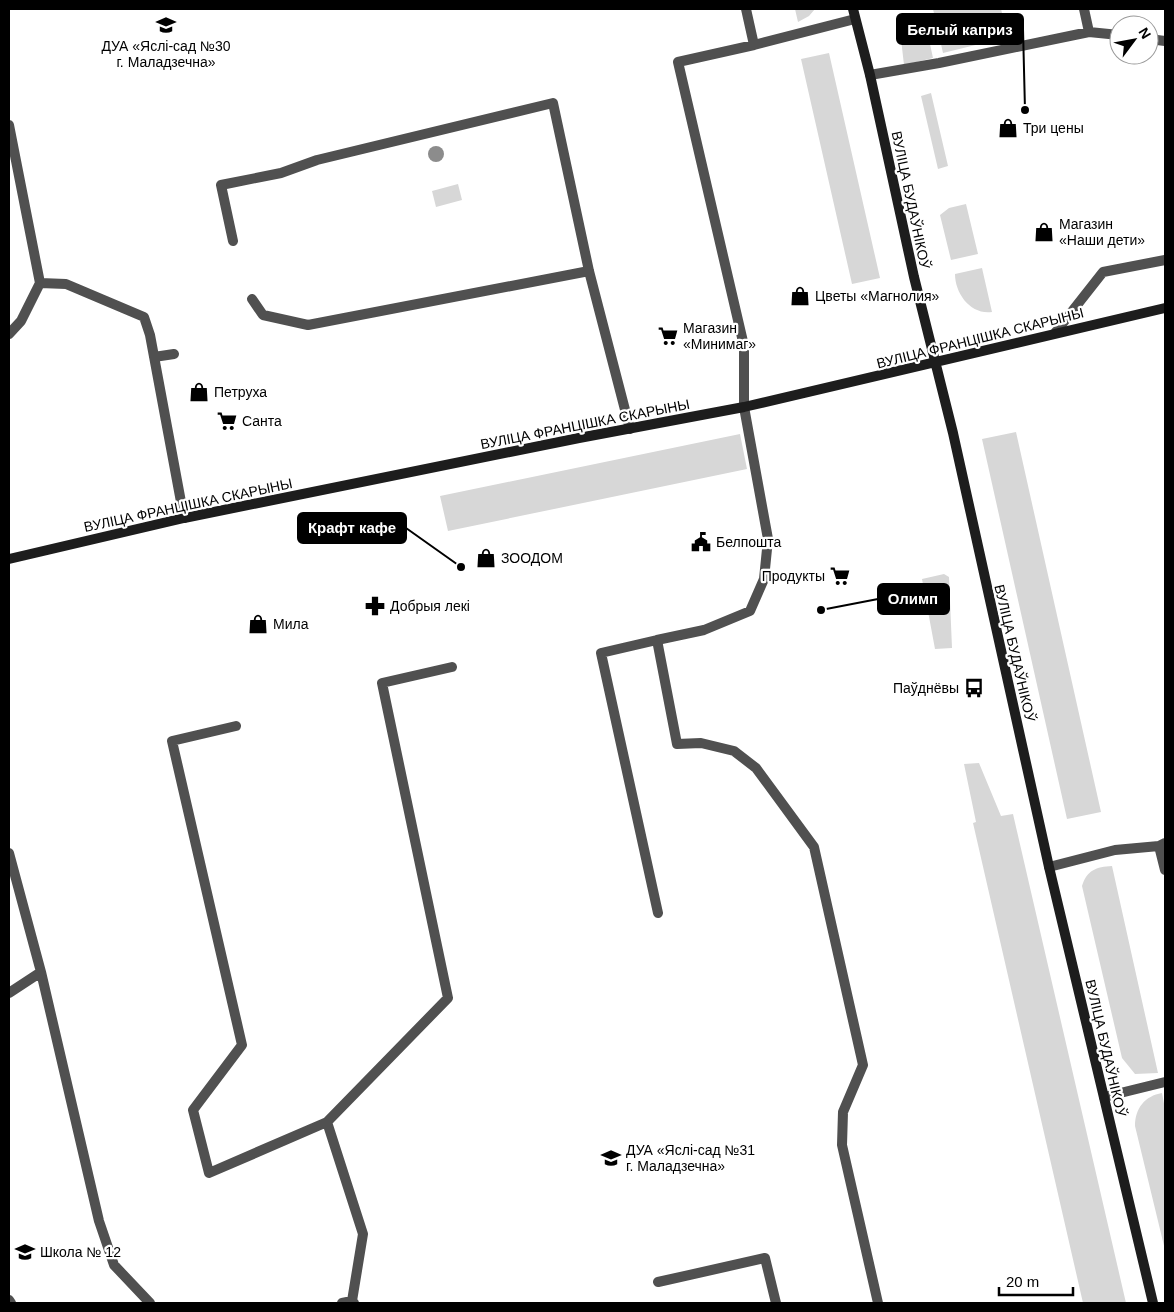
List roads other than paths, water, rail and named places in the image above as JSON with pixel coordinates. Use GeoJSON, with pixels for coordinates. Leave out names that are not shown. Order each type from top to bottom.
{"type":"FeatureCollection","features":[{"type":"Feature","properties":{"kind":"main road","name":"ВУЛІЦА БУДАЎНІКОЎ"},"geometry":{"type":"LineString","coordinates":[[854,14],[870,75],[934,362],[953,433],[1049,867],[1153,1303]]}},
{"type":"Feature","properties":{"kind":"main road","name":"ВУЛІЦА ФРАНЦІШКА СКАРЫНЫ"},"geometry":{"type":"LineString","coordinates":[[9,559],[184,518],[744,407],[1165,308]]}},
{"type":"Feature","properties":{"kind":"lane"},"geometry":{"type":"LineString","coordinates":[[746,9],[754,45]]}},
{"type":"Feature","properties":{"kind":"lane"},"geometry":{"type":"LineString","coordinates":[[1084,9],[1088,32]]}},
{"type":"Feature","properties":{"kind":"lane"},"geometry":{"type":"LineString","coordinates":[[658,913],[601,653],[704,630],[750,611],[764,580],[768,539],[744,407],[744,346],[678,62],[754,45],[854,14]]}},
{"type":"Feature","properties":{"kind":"lane"},"geometry":{"type":"LineString","coordinates":[[870,75],[1088,32],[1109,35]]}},
{"type":"Feature","properties":{"kind":"lane"},"geometry":{"type":"LineString","coordinates":[[233,241],[221,185],[281,173],[317,160],[553,103],[589,271],[630,429]]}},
{"type":"Feature","properties":{"kind":"lane"},"geometry":{"type":"LineString","coordinates":[[9,125],[40,283],[21,321],[9,334]]}},
{"type":"Feature","properties":{"kind":"lane"},"geometry":{"type":"LineString","coordinates":[[1055,333],[1103,272],[1165,260]]}},
{"type":"Feature","properties":{"kind":"lane"},"geometry":{"type":"LineString","coordinates":[[252,299],[263,315],[308,325],[589,271]]}},
{"type":"Feature","properties":{"kind":"lane"},"geometry":{"type":"LineString","coordinates":[[40,283],[66,284],[144,317],[154,357],[184,518]]}},
{"type":"Feature","properties":{"kind":"lane"},"geometry":{"type":"LineString","coordinates":[[9,324],[21,321]]}},
{"type":"Feature","properties":{"kind":"lane"},"geometry":{"type":"LineString","coordinates":[[154,357],[174,354]]}},
{"type":"Feature","properties":{"kind":"lane"},"geometry":{"type":"LineString","coordinates":[[657,640],[677,744],[701,743],[734,751],[756,768],[814,847],[862,1065],[843,1112],[842,1144],[878,1303]]}},
{"type":"Feature","properties":{"kind":"lane"},"geometry":{"type":"LineString","coordinates":[[236,726],[172,741],[242,1045],[193,1110],[209,1173],[327,1122],[448,998],[382,684],[452,667]]}},
{"type":"Feature","properties":{"kind":"lane"},"geometry":{"type":"LineString","coordinates":[[1049,867],[1115,850],[1162,844],[1165,870]]}},
{"type":"Feature","properties":{"kind":"lane"},"geometry":{"type":"LineString","coordinates":[[9,853],[41,972],[99,1221],[114,1265],[150,1303]]}},
{"type":"Feature","properties":{"kind":"lane"},"geometry":{"type":"LineString","coordinates":[[9,993],[41,972]]}},
{"type":"Feature","properties":{"kind":"lane"},"geometry":{"type":"LineString","coordinates":[[1104,1097],[1165,1082]]}},
{"type":"Feature","properties":{"kind":"lane"},"geometry":{"type":"LineString","coordinates":[[327,1122],[363,1234],[349,1303]]}},
{"type":"Feature","properties":{"kind":"lane"},"geometry":{"type":"LineString","coordinates":[[658,1282],[765,1258],[776,1303]]}},
{"type":"Feature","properties":{"kind":"place","name":"ДУА «Яслі-сад №30 г. Маладзечна»"},"geometry":{"type":"Point","coordinates":[166,25]}},
{"type":"Feature","properties":{"kind":"place","name":"Белый каприз"},"geometry":{"type":"Point","coordinates":[1025,110]}},
{"type":"Feature","properties":{"kind":"place","name":"Три цены"},"geometry":{"type":"Point","coordinates":[1008,128]}},
{"type":"Feature","properties":{"kind":"place","name":"Магазин «Наши дети»"},"geometry":{"type":"Point","coordinates":[1044,232]}},
{"type":"Feature","properties":{"kind":"place","name":"Цветы «Магнолия»"},"geometry":{"type":"Point","coordinates":[800,296]}},
{"type":"Feature","properties":{"kind":"place","name":"Магазин «Минимаг»"},"geometry":{"type":"Point","coordinates":[668,336]}},
{"type":"Feature","properties":{"kind":"place","name":"Петруха"},"geometry":{"type":"Point","coordinates":[199,392]}},
{"type":"Feature","properties":{"kind":"place","name":"Санта"},"geometry":{"type":"Point","coordinates":[227,421]}},
{"type":"Feature","properties":{"kind":"place","name":"Белпошта"},"geometry":{"type":"Point","coordinates":[701,542]}},
{"type":"Feature","properties":{"kind":"place","name":"ЗООДОМ"},"geometry":{"type":"Point","coordinates":[486,558]}},
{"type":"Feature","properties":{"kind":"place","name":"Крафт кафе"},"geometry":{"type":"Point","coordinates":[461,567]}},
{"type":"Feature","properties":{"kind":"place","name":"Продукты"},"geometry":{"type":"Point","coordinates":[840,576]}},
{"type":"Feature","properties":{"kind":"place","name":"Добрыя лекі"},"geometry":{"type":"Point","coordinates":[375,606]}},
{"type":"Feature","properties":{"kind":"place","name":"Олимп"},"geometry":{"type":"Point","coordinates":[821,610]}},
{"type":"Feature","properties":{"kind":"place","name":"Мила"},"geometry":{"type":"Point","coordinates":[258,624]}},
{"type":"Feature","properties":{"kind":"place","name":"Паўднёвы"},"geometry":{"type":"Point","coordinates":[974,688]}},
{"type":"Feature","properties":{"kind":"place","name":"ДУА «Яслі-сад №31 г. Маладзечна»"},"geometry":{"type":"Point","coordinates":[611,1158]}},
{"type":"Feature","properties":{"kind":"place","name":"Школа № 12"},"geometry":{"type":"Point","coordinates":[25,1252]}}]}
